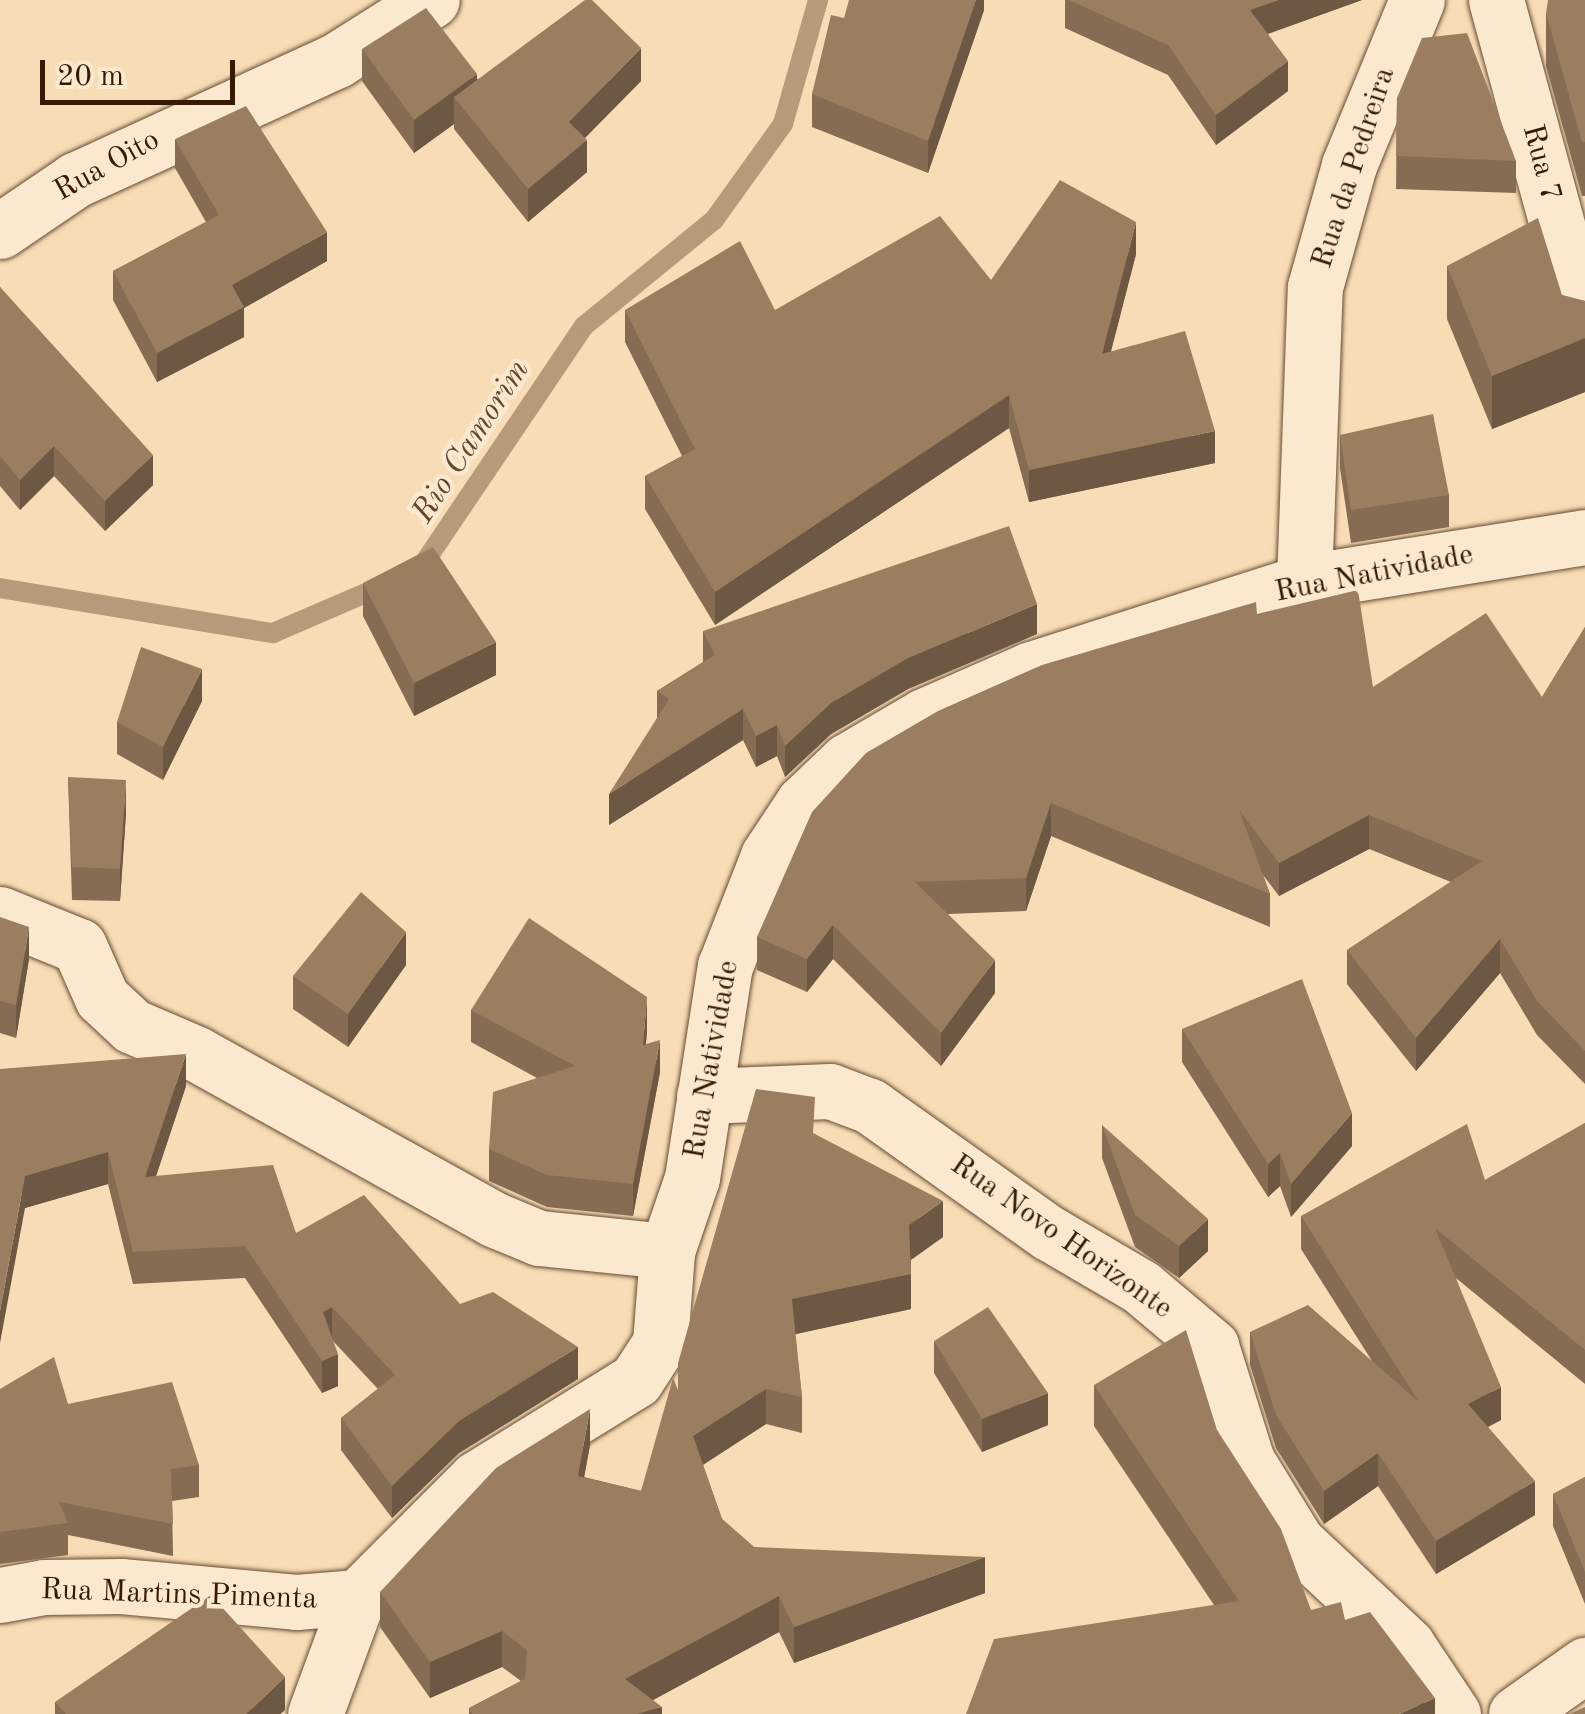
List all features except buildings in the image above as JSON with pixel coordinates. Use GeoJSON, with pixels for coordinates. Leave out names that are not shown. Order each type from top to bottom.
{"type":"FeatureCollection","features":[{"type":"Feature","properties":{"kind":"street","name":"Rua Oito"},"geometry":{"type":"LineString","coordinates":[[0,230],[75,180],[337,60],[432,0]]}},
{"type":"Feature","properties":{"kind":"street","name":"Rua da Pedreira"},"geometry":{"type":"LineString","coordinates":[[1304,582],[1315,288],[1349,164],[1416,0]]}},
{"type":"Feature","properties":{"kind":"street","name":"Rua 7"},"geometry":{"type":"LineString","coordinates":[[1496,0],[1585,327]]}},
{"type":"Feature","properties":{"kind":"street","name":"Rua Natividade"},"geometry":{"type":"LineString","coordinates":[[315,1714],[358,1597],[476,1479],[636,1380],[660,1342],[667,1251],[692,1178],[725,966],[746,906],[803,802],[847,761],[924,716],[1031,669],[1304,582],[1585,536]]}},
{"type":"Feature","properties":{"kind":"street"},"geometry":{"type":"LineString","coordinates":[[0,914],[79,946],[102,998],[132,1026],[211,1062],[493,1218],[539,1238],[667,1251]]}},
{"type":"Feature","properties":{"kind":"street","name":"Rua Novo Horizonte"},"geometry":{"type":"LineString","coordinates":[[704,1096],[830,1091],[870,1106],[1050,1234],[1141,1287],[1211,1346],[1247,1460],[1297,1542],[1407,1646],[1453,1714]]}},
{"type":"Feature","properties":{"kind":"street","name":"Rua Martins Pimenta"},"geometry":{"type":"LineString","coordinates":[[0,1596],[44,1586],[121,1586],[296,1602],[358,1597]]}},
{"type":"Feature","properties":{"kind":"street"},"geometry":{"type":"LineString","coordinates":[[1516,1714],[1585,1665]]}},
{"type":"Feature","properties":{"kind":"waterway","name":"Rio Camorim"},"geometry":{"type":"LineString","coordinates":[[420,569],[584,326],[714,220],[783,124],[818,0]]}},
{"type":"Feature","properties":{"kind":"waterway","name":"Rio Camorim"},"geometry":{"type":"LineString","coordinates":[[0,588],[273,633],[389,583]]}}]}
